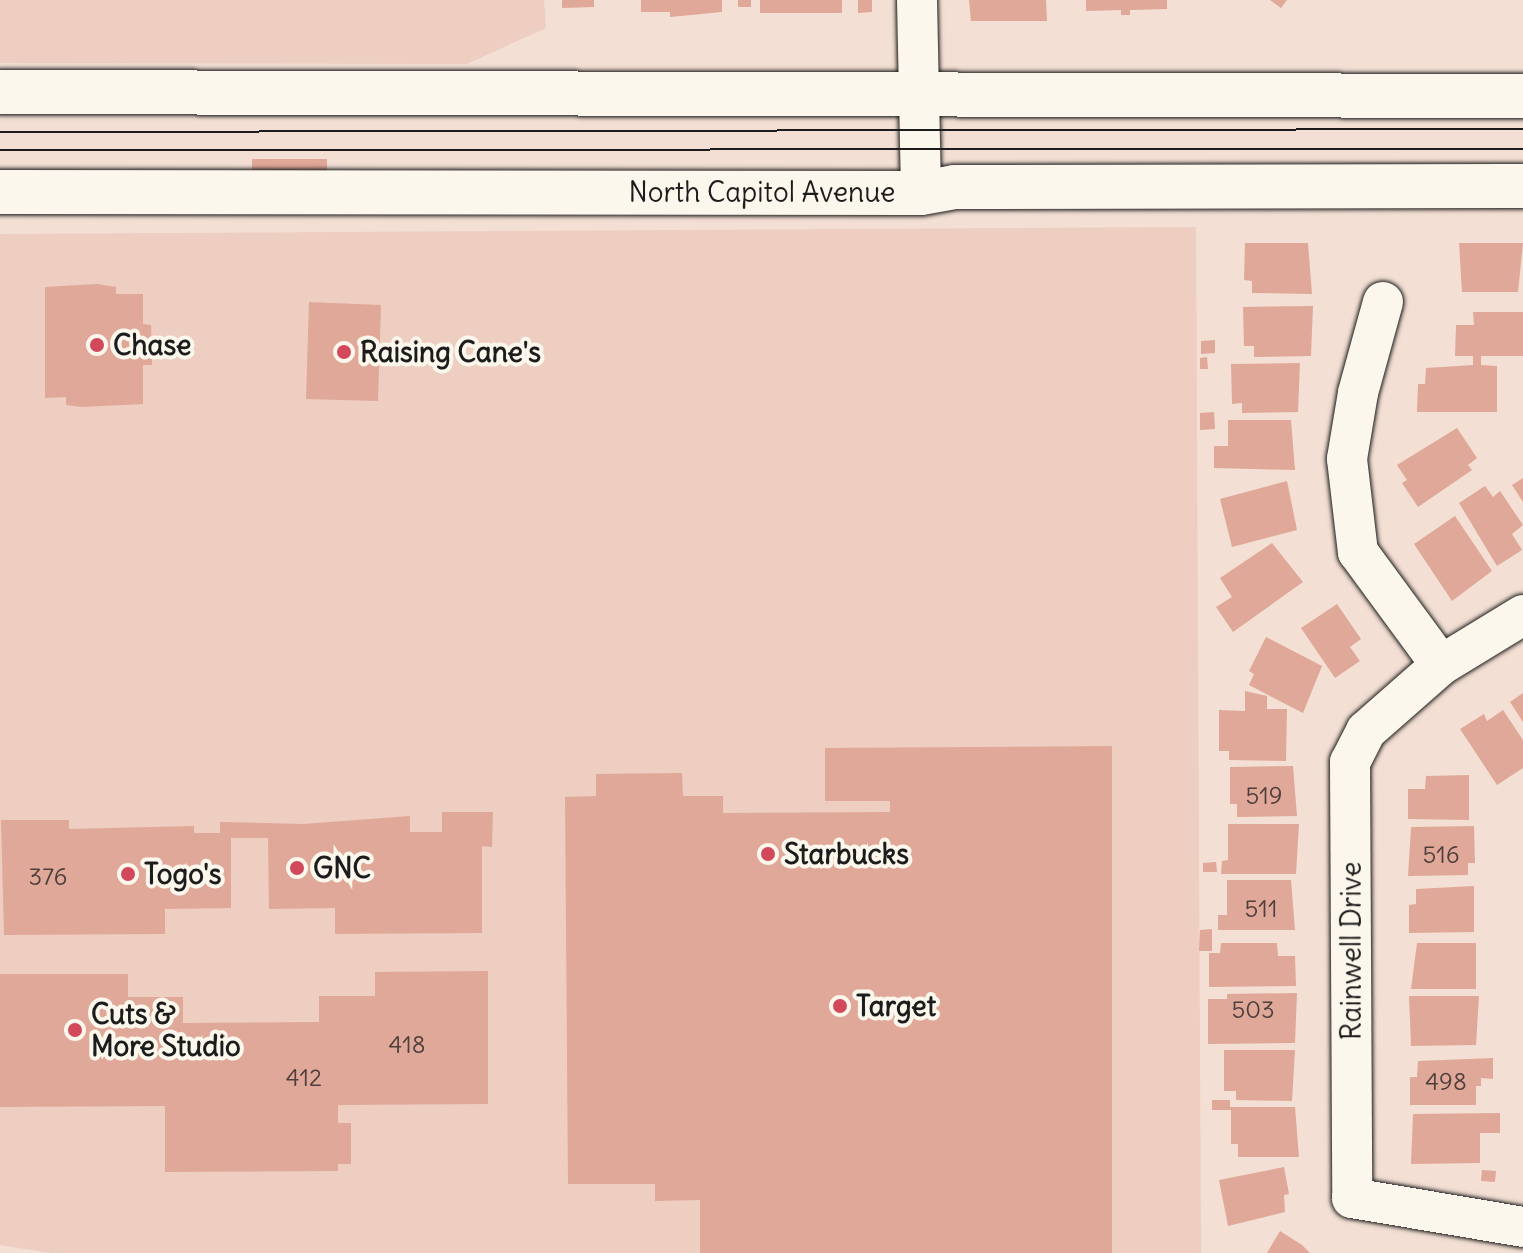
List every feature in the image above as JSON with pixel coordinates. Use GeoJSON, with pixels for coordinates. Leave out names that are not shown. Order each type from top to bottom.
{"type":"FeatureCollection","features":[{"type":"Feature","properties":{"kind":"main road"},"geometry":{"type":"LineString","coordinates":[[0,92],[1523,96]]}},
{"type":"Feature","properties":{"kind":"main road","name":"North Capitol Avenue"},"geometry":{"type":"LineString","coordinates":[[0,192],[921,193],[954,187],[1523,186]]}},
{"type":"Feature","properties":{"kind":"street"},"geometry":{"type":"LineString","coordinates":[[917,0],[921,193]]}},
{"type":"Feature","properties":{"kind":"street"},"geometry":{"type":"LineString","coordinates":[[1383,302],[1358,393],[1347,459],[1358,552],[1441,665]]}},
{"type":"Feature","properties":{"kind":"street","name":"Rainwell Drive"},"geometry":{"type":"LineString","coordinates":[[1523,615],[1441,665],[1366,731],[1350,762],[1352,1198],[1523,1227]]}},
{"type":"Feature","properties":{"kind":"shaded area"},"geometry":{"type":"Polygon","coordinates":[[[0,0],[544,0],[546,28],[467,64],[0,63],[0,0]]]}},
{"type":"Feature","properties":{"kind":"shaded area"},"geometry":{"type":"Polygon","coordinates":[[[1196,227],[1201,1253],[51,1253],[0,1245],[0,234],[1196,227]]]}},
{"type":"Feature","properties":{"kind":"building"},"geometry":{"type":"Polygon","coordinates":[[[562,0],[594,0],[594,7],[562,8],[562,0]]]}},
{"type":"Feature","properties":{"kind":"building"},"geometry":{"type":"Polygon","coordinates":[[[641,0],[722,0],[722,12],[670,17],[670,12],[641,12],[641,0]]]}},
{"type":"Feature","properties":{"kind":"building"},"geometry":{"type":"Polygon","coordinates":[[[738,0],[751,0],[751,7],[738,7],[738,0]]]}},
{"type":"Feature","properties":{"kind":"building"},"geometry":{"type":"Polygon","coordinates":[[[760,0],[842,0],[842,13],[760,13],[760,0]]]}},
{"type":"Feature","properties":{"kind":"building"},"geometry":{"type":"Polygon","coordinates":[[[858,0],[872,0],[872,12],[858,13],[858,0]]]}},
{"type":"Feature","properties":{"kind":"building"},"geometry":{"type":"Polygon","coordinates":[[[969,0],[1046,0],[1047,21],[971,21],[969,0]]]}},
{"type":"Feature","properties":{"kind":"building"},"geometry":{"type":"Polygon","coordinates":[[[1086,0],[1167,0],[1167,9],[1130,10],[1130,15],[1121,15],[1121,10],[1086,11],[1086,0]]]}},
{"type":"Feature","properties":{"kind":"building"},"geometry":{"type":"Polygon","coordinates":[[[1270,0],[1287,0],[1281,8],[1270,0]]]}},
{"type":"Feature","properties":{"kind":"building"},"geometry":{"type":"Polygon","coordinates":[[[252,159],[327,159],[327,172],[252,171],[252,159]]]}},
{"type":"Feature","properties":{"kind":"building"},"geometry":{"type":"Polygon","coordinates":[[[1245,243],[1308,243],[1312,294],[1252,293],[1252,281],[1244,280],[1245,243]]]}},
{"type":"Feature","properties":{"kind":"building"},"geometry":{"type":"Polygon","coordinates":[[[1459,243],[1523,243],[1518,292],[1462,292],[1459,243]]]}},
{"type":"Feature","properties":{"kind":"building","name":"Chase"},"geometry":{"type":"Polygon","coordinates":[[[97,284],[116,287],[116,294],[143,294],[143,324],[151,325],[152,365],[143,365],[143,404],[82,407],[66,405],[66,397],[45,398],[45,287],[97,284]]]}},
{"type":"Feature","properties":{"kind":"building","name":"Raising Cane's"},"geometry":{"type":"Polygon","coordinates":[[[309,302],[381,305],[378,401],[306,399],[309,302]]]}},
{"type":"Feature","properties":{"kind":"building"},"geometry":{"type":"Polygon","coordinates":[[[1313,306],[1311,356],[1254,357],[1254,346],[1244,346],[1243,307],[1313,306]]]}},
{"type":"Feature","properties":{"kind":"building"},"geometry":{"type":"Polygon","coordinates":[[[1473,312],[1523,312],[1523,356],[1481,356],[1481,365],[1497,366],[1497,412],[1417,412],[1418,384],[1425,384],[1426,368],[1473,365],[1473,356],[1455,356],[1456,325],[1474,325],[1473,312]]]}},
{"type":"Feature","properties":{"kind":"building"},"geometry":{"type":"Polygon","coordinates":[[[1215,340],[1215,353],[1201,354],[1201,341],[1215,340]]]}},
{"type":"Feature","properties":{"kind":"building"},"geometry":{"type":"Polygon","coordinates":[[[1207,357],[1208,369],[1200,369],[1200,358],[1207,357]]]}},
{"type":"Feature","properties":{"kind":"building"},"geometry":{"type":"Polygon","coordinates":[[[1300,363],[1298,412],[1242,413],[1242,403],[1232,404],[1231,364],[1300,363]]]}},
{"type":"Feature","properties":{"kind":"building"},"geometry":{"type":"Polygon","coordinates":[[[1214,412],[1215,429],[1200,430],[1200,413],[1214,412]]]}},
{"type":"Feature","properties":{"kind":"building"},"geometry":{"type":"Polygon","coordinates":[[[1228,420],[1291,420],[1295,470],[1214,468],[1214,446],[1228,446],[1228,420]]]}},
{"type":"Feature","properties":{"kind":"building"},"geometry":{"type":"Polygon","coordinates":[[[1457,428],[1477,458],[1468,465],[1472,470],[1418,507],[1402,483],[1407,480],[1397,465],[1457,428]]]}},
{"type":"Feature","properties":{"kind":"building"},"geometry":{"type":"Polygon","coordinates":[[[1523,478],[1523,502],[1512,485],[1523,478]]]}},
{"type":"Feature","properties":{"kind":"building"},"geometry":{"type":"Polygon","coordinates":[[[1287,481],[1297,530],[1232,547],[1220,499],[1287,481]]]}},
{"type":"Feature","properties":{"kind":"building"},"geometry":{"type":"Polygon","coordinates":[[[1485,486],[1493,497],[1500,491],[1523,525],[1512,534],[1522,550],[1497,566],[1459,503],[1485,486]]]}},
{"type":"Feature","properties":{"kind":"building"},"geometry":{"type":"Polygon","coordinates":[[[1455,516],[1492,571],[1452,601],[1414,544],[1455,516]]]}},
{"type":"Feature","properties":{"kind":"building"},"geometry":{"type":"Polygon","coordinates":[[[1272,543],[1303,582],[1233,632],[1216,607],[1232,597],[1220,578],[1272,543]]]}},
{"type":"Feature","properties":{"kind":"building"},"geometry":{"type":"Polygon","coordinates":[[[1337,604],[1361,639],[1350,647],[1360,661],[1335,678],[1301,628],[1337,604]]]}},
{"type":"Feature","properties":{"kind":"building"},"geometry":{"type":"Polygon","coordinates":[[[1266,637],[1322,666],[1303,713],[1249,685],[1254,674],[1249,671],[1266,637]]]}},
{"type":"Feature","properties":{"kind":"building"},"geometry":{"type":"Polygon","coordinates":[[[1245,691],[1267,696],[1267,709],[1287,709],[1286,761],[1229,760],[1229,751],[1219,751],[1219,710],[1245,711],[1245,691]]]}},
{"type":"Feature","properties":{"kind":"building"},"geometry":{"type":"Polygon","coordinates":[[[1523,693],[1523,722],[1510,702],[1523,693]]]}},
{"type":"Feature","properties":{"kind":"building"},"geometry":{"type":"Polygon","coordinates":[[[1503,710],[1523,740],[1523,768],[1497,785],[1460,729],[1484,714],[1487,721],[1503,710]]]}},
{"type":"Feature","properties":{"kind":"building","name":"Target"},"geometry":{"type":"Polygon","coordinates":[[[1112,746],[1112,1253],[700,1253],[700,1200],[655,1201],[655,1184],[568,1184],[565,797],[596,796],[596,774],[682,773],[683,796],[723,796],[723,813],[890,812],[890,801],[825,801],[825,748],[1112,746]]]}},
{"type":"Feature","properties":{"kind":"building"},"geometry":{"type":"Polygon","coordinates":[[[1293,766],[1297,816],[1237,817],[1237,804],[1230,804],[1230,767],[1293,766]]]}},
{"type":"Feature","properties":{"kind":"building"},"geometry":{"type":"Polygon","coordinates":[[[1469,775],[1469,820],[1408,819],[1408,789],[1425,789],[1426,776],[1469,775]]]}},
{"type":"Feature","properties":{"kind":"building"},"geometry":{"type":"Polygon","coordinates":[[[442,812],[493,812],[492,847],[482,846],[482,933],[335,934],[335,908],[269,909],[268,838],[231,838],[231,908],[165,909],[165,934],[4,935],[1,820],[69,820],[69,829],[194,826],[194,833],[220,833],[220,822],[303,824],[410,816],[410,832],[442,832],[442,812]]]}},
{"type":"Feature","properties":{"kind":"building"},"geometry":{"type":"Polygon","coordinates":[[[1228,824],[1299,824],[1296,874],[1221,874],[1222,861],[1228,860],[1228,824]]]}},
{"type":"Feature","properties":{"kind":"building"},"geometry":{"type":"Polygon","coordinates":[[[1474,826],[1475,863],[1468,863],[1468,875],[1408,876],[1411,827],[1474,826]]]}},
{"type":"Feature","properties":{"kind":"building"},"geometry":{"type":"Polygon","coordinates":[[[1216,862],[1217,872],[1203,872],[1203,863],[1216,862]]]}},
{"type":"Feature","properties":{"kind":"building"},"geometry":{"type":"Polygon","coordinates":[[[1227,880],[1291,880],[1295,930],[1218,930],[1218,915],[1227,915],[1227,880]]]}},
{"type":"Feature","properties":{"kind":"building"},"geometry":{"type":"Polygon","coordinates":[[[1474,886],[1474,932],[1409,933],[1409,905],[1416,904],[1416,889],[1474,886]]]}},
{"type":"Feature","properties":{"kind":"building"},"geometry":{"type":"Polygon","coordinates":[[[1212,929],[1212,951],[1199,951],[1200,930],[1212,929]]]}},
{"type":"Feature","properties":{"kind":"building"},"geometry":{"type":"Polygon","coordinates":[[[1221,943],[1277,943],[1278,956],[1295,956],[1296,986],[1209,987],[1209,953],[1220,953],[1221,943]]]}},
{"type":"Feature","properties":{"kind":"building"},"geometry":{"type":"Polygon","coordinates":[[[1417,943],[1476,943],[1476,989],[1411,989],[1417,943]]]}},
{"type":"Feature","properties":{"kind":"building"},"geometry":{"type":"Polygon","coordinates":[[[488,971],[488,1104],[338,1105],[338,1123],[351,1123],[351,1164],[338,1164],[338,1171],[165,1172],[165,1106],[0,1107],[0,974],[128,974],[128,997],[183,997],[183,1023],[319,1022],[319,996],[375,996],[375,972],[488,971]]]}},
{"type":"Feature","properties":{"kind":"building"},"geometry":{"type":"Polygon","coordinates":[[[1297,993],[1295,1043],[1208,1044],[1208,999],[1227,999],[1227,994],[1297,993]]]}},
{"type":"Feature","properties":{"kind":"building"},"geometry":{"type":"Polygon","coordinates":[[[1409,996],[1479,996],[1476,1045],[1411,1046],[1409,996]]]}},
{"type":"Feature","properties":{"kind":"building"},"geometry":{"type":"Polygon","coordinates":[[[1224,1050],[1295,1050],[1292,1101],[1236,1100],[1236,1091],[1224,1091],[1224,1050]]]}},
{"type":"Feature","properties":{"kind":"building"},"geometry":{"type":"Polygon","coordinates":[[[1493,1058],[1493,1079],[1481,1078],[1481,1086],[1476,1086],[1476,1105],[1410,1105],[1410,1077],[1417,1077],[1418,1061],[1493,1058]]]}},
{"type":"Feature","properties":{"kind":"building"},"geometry":{"type":"Polygon","coordinates":[[[1212,1100],[1230,1100],[1230,1107],[1295,1107],[1299,1157],[1238,1157],[1238,1144],[1231,1144],[1231,1110],[1212,1110],[1212,1100]]]}},
{"type":"Feature","properties":{"kind":"building"},"geometry":{"type":"Polygon","coordinates":[[[1500,1113],[1500,1133],[1480,1133],[1480,1163],[1411,1164],[1413,1114],[1500,1113]]]}},
{"type":"Feature","properties":{"kind":"building"},"geometry":{"type":"Polygon","coordinates":[[[1284,1167],[1289,1194],[1284,1195],[1285,1212],[1228,1226],[1219,1180],[1284,1167]]]}},
{"type":"Feature","properties":{"kind":"building"},"geometry":{"type":"Polygon","coordinates":[[[1482,1170],[1496,1171],[1495,1182],[1481,1181],[1482,1170]]]}},
{"type":"Feature","properties":{"kind":"building"},"geometry":{"type":"Polygon","coordinates":[[[1280,1231],[1302,1245],[1310,1253],[1267,1253],[1280,1231]]]}},
{"type":"Feature","properties":{"kind":"tram line"},"geometry":{"type":"LineString","coordinates":[[0,132],[1523,129]]}},
{"type":"Feature","properties":{"kind":"tram line"},"geometry":{"type":"LineString","coordinates":[[0,150],[1523,149]]}},
{"type":"Feature","properties":{"kind":"place","name":"Chase"},"geometry":{"type":"Point","coordinates":[97,345]}},
{"type":"Feature","properties":{"kind":"place","name":"Raising Cane's"},"geometry":{"type":"Point","coordinates":[344,352]}},
{"type":"Feature","properties":{"kind":"place","name":"Starbucks"},"geometry":{"type":"Point","coordinates":[768,854]}},
{"type":"Feature","properties":{"kind":"place","name":"GNC"},"geometry":{"type":"Point","coordinates":[297,868]}},
{"type":"Feature","properties":{"kind":"place","name":"Togo's"},"geometry":{"type":"Point","coordinates":[128,874]}},
{"type":"Feature","properties":{"kind":"place","name":"Target"},"geometry":{"type":"Point","coordinates":[840,1006]}},
{"type":"Feature","properties":{"kind":"place","name":"Cuts & More Studio"},"geometry":{"type":"Point","coordinates":[75,1030]}}]}
